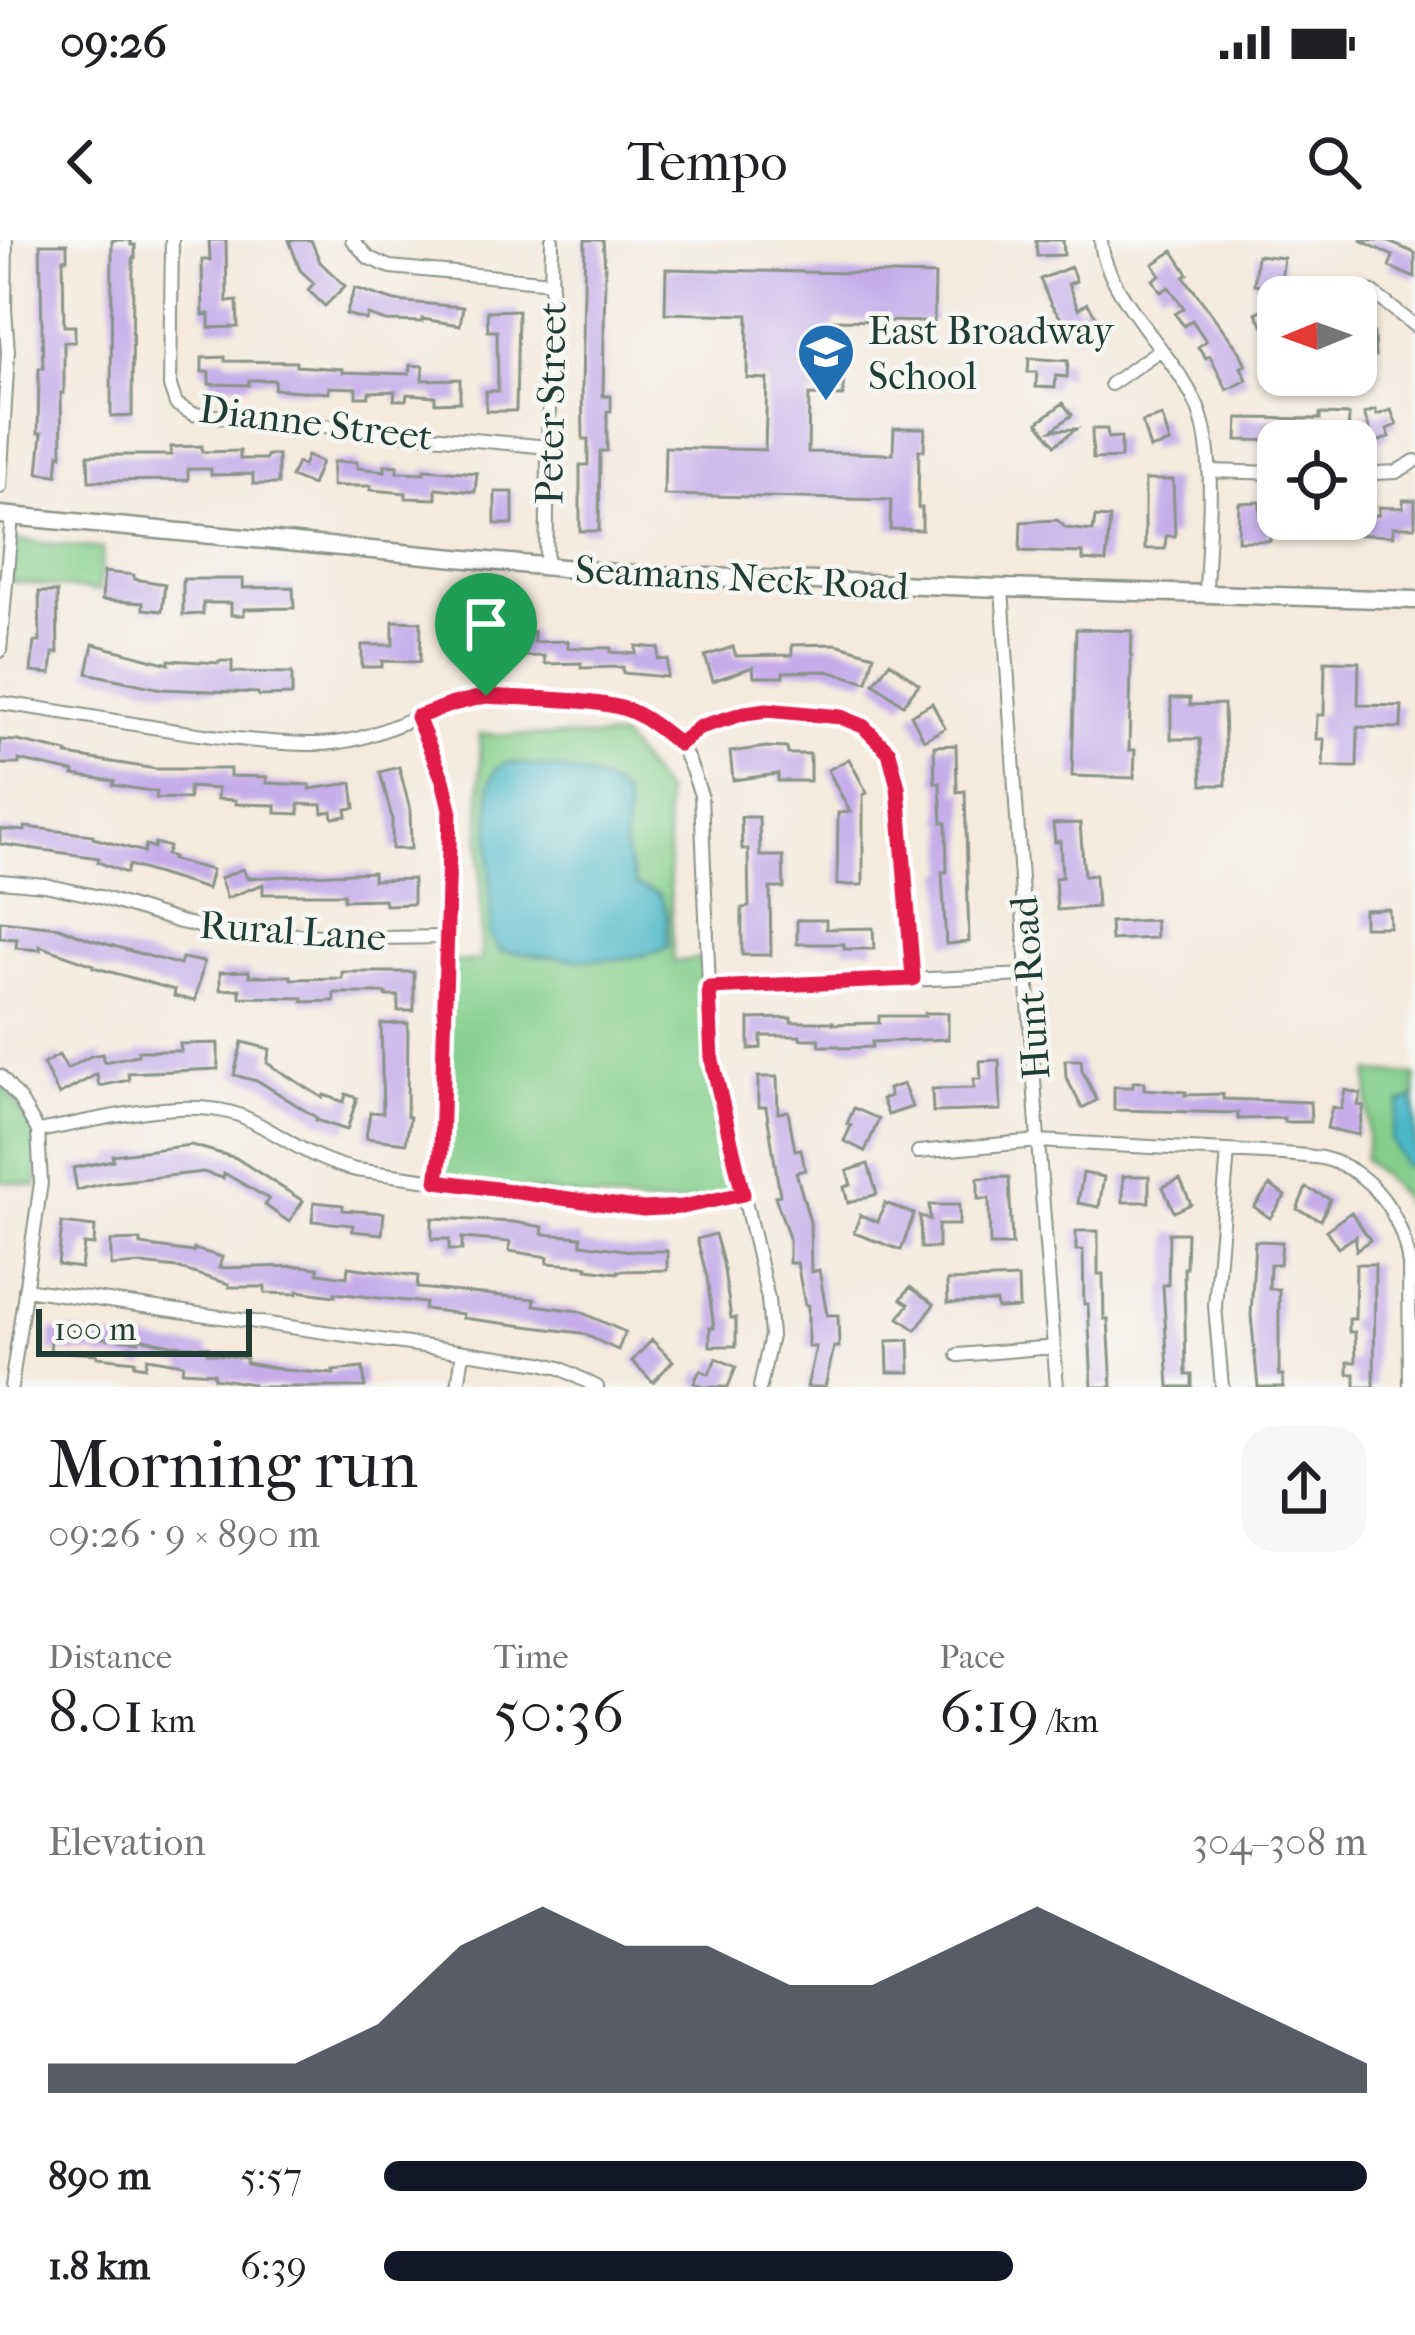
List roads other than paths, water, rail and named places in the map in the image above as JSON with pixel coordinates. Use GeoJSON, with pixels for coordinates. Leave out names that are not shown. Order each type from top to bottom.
{"type":"FeatureCollection","features":[{"type":"Feature","properties":{"kind":"main road","name":"Seamans Neck Road"},"geometry":{"type":"LineString","coordinates":[[6,516],[721,579],[1415,600]]}},
{"type":"Feature","properties":{"kind":"street","name":"Dianne Street"},"geometry":{"type":"LineString","coordinates":[[172,240],[170,386],[176,404],[193,414],[549,447]]}},
{"type":"Feature","properties":{"kind":"street"},"geometry":{"type":"LineString","coordinates":[[352,240],[369,258],[390,267],[552,282]]}},
{"type":"Feature","properties":{"kind":"street","name":"Peter Street"},"geometry":{"type":"LineString","coordinates":[[546,567],[553,240]]}},
{"type":"Feature","properties":{"kind":"street"},"geometry":{"type":"LineString","coordinates":[[1101,240],[1109,272],[1189,388],[1199,411],[1209,471],[1206,594]]}},
{"type":"Feature","properties":{"kind":"street"},"geometry":{"type":"LineString","coordinates":[[0,487],[8,353],[4,247]]}},
{"type":"Feature","properties":{"kind":"street"},"geometry":{"type":"LineString","coordinates":[[1377,296],[1415,326]]}},
{"type":"Feature","properties":{"kind":"street"},"geometry":{"type":"LineString","coordinates":[[1112,384],[1161,349]]}},
{"type":"Feature","properties":{"kind":"street"},"geometry":{"type":"LineString","coordinates":[[1377,473],[1396,472],[1415,461]]}},
{"type":"Feature","properties":{"kind":"street"},"geometry":{"type":"LineString","coordinates":[[1209,471],[1257,472]]}},
{"type":"Feature","properties":{"kind":"street"},"geometry":{"type":"LineString","coordinates":[[0,651],[6,516]]}},
{"type":"Feature","properties":{"kind":"street","name":"Hunt Road"},"geometry":{"type":"LineString","coordinates":[[1002,588],[1057,1387]]}},
{"type":"Feature","properties":{"kind":"street"},"geometry":{"type":"LineString","coordinates":[[0,703],[170,732],[304,744],[355,741],[486,696],[626,709],[679,744],[701,795],[712,1060],[768,1299],[771,1336],[760,1387]]}},
{"type":"Feature","properties":{"kind":"street"},"geometry":{"type":"LineString","coordinates":[[679,744],[700,727],[767,710],[841,717],[863,726],[889,752],[898,787],[913,979]]}},
{"type":"Feature","properties":{"kind":"street"},"geometry":{"type":"LineString","coordinates":[[417,717],[450,809],[437,1181]]}},
{"type":"Feature","properties":{"kind":"street","name":"Rural Lane"},"geometry":{"type":"LineString","coordinates":[[0,881],[100,897],[225,932],[448,937]]}},
{"type":"Feature","properties":{"kind":"street"},"geometry":{"type":"LineString","coordinates":[[709,988],[1028,975]]}},
{"type":"Feature","properties":{"kind":"street"},"geometry":{"type":"LineString","coordinates":[[0,1076],[38,1131],[41,1183],[11,1387]]}},
{"type":"Feature","properties":{"kind":"street"},"geometry":{"type":"LineString","coordinates":[[38,1131],[157,1110],[207,1108],[247,1118],[297,1149],[356,1170],[643,1209],[682,1207],[743,1194]]}},
{"type":"Feature","properties":{"kind":"street"},"geometry":{"type":"LineString","coordinates":[[918,1152],[1038,1141],[1323,1159],[1350,1168],[1394,1214],[1406,1245],[1411,1387]]}},
{"type":"Feature","properties":{"kind":"street"},"geometry":{"type":"LineString","coordinates":[[1222,1387],[1215,1306],[1228,1151]]}},
{"type":"Feature","properties":{"kind":"street"},"geometry":{"type":"LineString","coordinates":[[25,1289],[542,1363],[597,1387]]}},
{"type":"Feature","properties":{"kind":"street"},"geometry":{"type":"LineString","coordinates":[[958,1355],[1054,1347]]}},
{"type":"Feature","properties":{"kind":"street"},"geometry":{"type":"LineString","coordinates":[[458,1387],[463,1352]]}},
{"type":"Feature","properties":{"kind":"water"},"geometry":{"type":"Polygon","coordinates":[[[508,762],[572,772],[618,790],[626,805],[625,851],[637,886],[660,894],[667,915],[668,948],[606,960],[500,951],[490,937],[490,783],[496,768],[508,762]]]}},
{"type":"Feature","properties":{"kind":"water"},"geometry":{"type":"Polygon","coordinates":[[[1415,1098],[1415,1167],[1403,1165],[1390,1138],[1400,1103],[1415,1098]]]}},
{"type":"Feature","properties":{"kind":"place","name":"East Broadway School"},"geometry":{"type":"Point","coordinates":[826,403]}}]}
